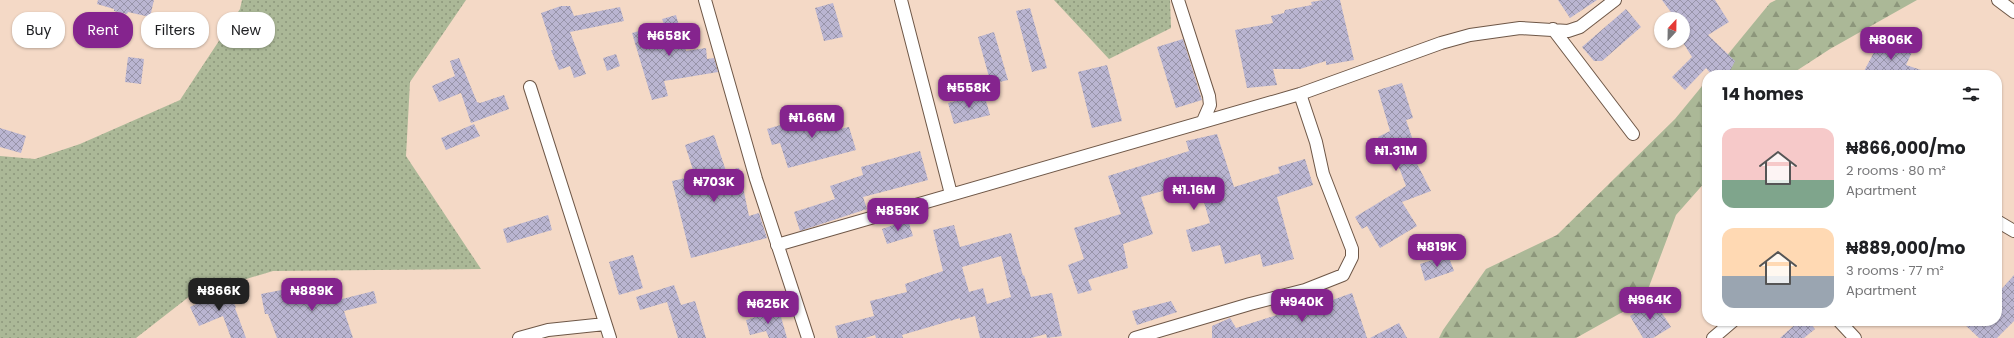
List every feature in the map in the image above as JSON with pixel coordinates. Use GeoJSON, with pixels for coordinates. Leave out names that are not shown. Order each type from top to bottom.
{"type":"FeatureCollection","features":[{"type":"Feature","properties":{"kind":"street"},"geometry":{"type":"LineString","coordinates":[[705,0],[756,179],[808,338]]}},
{"type":"Feature","properties":{"kind":"street"},"geometry":{"type":"LineString","coordinates":[[901,0],[951,194]]}},
{"type":"Feature","properties":{"kind":"street"},"geometry":{"type":"LineString","coordinates":[[1178,0],[1209,96],[1210,105],[1203,121]]}},
{"type":"Feature","properties":{"kind":"street"},"geometry":{"type":"LineString","coordinates":[[778,245],[1300,94],[1441,43],[1470,36],[1520,28],[1568,31],[1580,27],[1615,0]]}},
{"type":"Feature","properties":{"kind":"street"},"geometry":{"type":"LineString","coordinates":[[1998,0],[2014,12]]}},
{"type":"Feature","properties":{"kind":"street"},"geometry":{"type":"LineString","coordinates":[[1553,29],[1633,134]]}},
{"type":"Feature","properties":{"kind":"street"},"geometry":{"type":"LineString","coordinates":[[530,87],[610,338]]}},
{"type":"Feature","properties":{"kind":"street"},"geometry":{"type":"LineString","coordinates":[[1135,338],[1250,304],[1305,290],[1343,275],[1352,256],[1352,249],[1323,174],[1317,146],[1300,94]]}},
{"type":"Feature","properties":{"kind":"street"},"geometry":{"type":"LineString","coordinates":[[2002,224],[2014,231]]}},
{"type":"Feature","properties":{"kind":"street"},"geometry":{"type":"LineString","coordinates":[[519,338],[548,330],[605,324]]}},
{"type":"Feature","properties":{"kind":"street"},"geometry":{"type":"LineString","coordinates":[[1713,338],[1727,326]]}},
{"type":"Feature","properties":{"kind":"street"},"geometry":{"type":"LineString","coordinates":[[1844,326],[1855,338]]}},
{"type":"Feature","properties":{"kind":"green space"},"geometry":{"type":"Polygon","coordinates":[[[242,0],[466,0],[410,82],[406,156],[481,269],[273,271],[190,296],[136,338],[0,338],[0,156],[35,159],[80,144],[180,100],[217,44],[217,48],[275,48],[275,12],[238,12],[242,0]]]}},
{"type":"Feature","properties":{"kind":"green space"},"geometry":{"type":"Polygon","coordinates":[[[1054,0],[1170,0],[1171,28],[1109,59],[1054,0]]]}},
{"type":"Feature","properties":{"kind":"green space"},"geometry":{"type":"Polygon","coordinates":[[[1776,0],[1917,0],[1830,49],[1798,70],[1715,70],[1770,3],[1776,0]]]}},
{"type":"Feature","properties":{"kind":"green space"},"geometry":{"type":"Polygon","coordinates":[[[1702,86],[1702,186],[1676,215],[1644,300],[1576,338],[1439,338],[1486,269],[1557,235],[1675,119],[1702,86]]]}},
{"type":"Feature","properties":{"kind":"building"},"geometry":{"type":"Polygon","coordinates":[[[98,0],[154,0],[151,12],[141,12],[141,15],[133,12],[114,11],[114,9],[97,4],[98,0]]]}},
{"type":"Feature","properties":{"kind":"building"},"geometry":{"type":"Polygon","coordinates":[[[1340,0],[1354,60],[1326,65],[1326,61],[1300,69],[1273,69],[1277,85],[1247,88],[1235,30],[1273,23],[1271,16],[1284,13],[1285,10],[1312,5],[1311,2],[1340,0]]]}},
{"type":"Feature","properties":{"kind":"building"},"geometry":{"type":"Polygon","coordinates":[[[1558,0],[1597,0],[1570,18],[1558,0]]]}},
{"type":"Feature","properties":{"kind":"building"},"geometry":{"type":"Polygon","coordinates":[[[1662,0],[1715,0],[1729,22],[1708,35],[1735,61],[1730,70],[1708,70],[1706,68],[1702,70],[1702,72],[1685,90],[1672,77],[1692,57],[1686,48],[1690,48],[1690,12],[1671,12],[1662,0]]]}},
{"type":"Feature","properties":{"kind":"building"},"geometry":{"type":"Polygon","coordinates":[[[833,3],[843,37],[824,41],[815,8],[833,3]]]}},
{"type":"Feature","properties":{"kind":"building"},"geometry":{"type":"Polygon","coordinates":[[[561,6],[570,6],[574,16],[620,7],[624,21],[570,32],[586,74],[574,78],[570,66],[559,70],[551,50],[553,50],[541,13],[561,6]]]}},
{"type":"Feature","properties":{"kind":"building"},"geometry":{"type":"Polygon","coordinates":[[[1030,8],[1047,68],[1032,72],[1016,11],[1030,8]]]}},
{"type":"Feature","properties":{"kind":"building"},"geometry":{"type":"Polygon","coordinates":[[[1626,9],[1641,27],[1602,61],[1594,61],[1582,47],[1626,9]]]}},
{"type":"Feature","properties":{"kind":"building"},"geometry":{"type":"Polygon","coordinates":[[[676,15],[686,51],[706,48],[707,59],[714,58],[718,72],[664,81],[668,96],[652,100],[632,33],[664,24],[662,19],[676,15]]]}},
{"type":"Feature","properties":{"kind":"building"},"geometry":{"type":"Polygon","coordinates":[[[994,32],[1008,80],[991,84],[978,37],[994,32]]]}},
{"type":"Feature","properties":{"kind":"building"},"geometry":{"type":"Polygon","coordinates":[[[1882,37],[1912,52],[1906,65],[1921,70],[1865,70],[1882,37]]]}},
{"type":"Feature","properties":{"kind":"building"},"geometry":{"type":"Polygon","coordinates":[[[1183,39],[1202,100],[1176,108],[1157,47],[1183,39]]]}},
{"type":"Feature","properties":{"kind":"building"},"geometry":{"type":"Polygon","coordinates":[[[616,54],[620,66],[607,71],[603,58],[616,54]]]}},
{"type":"Feature","properties":{"kind":"building"},"geometry":{"type":"Polygon","coordinates":[[[128,57],[144,59],[141,84],[125,82],[128,57]]]}},
{"type":"Feature","properties":{"kind":"building"},"geometry":{"type":"Polygon","coordinates":[[[459,58],[477,102],[480,103],[504,95],[509,109],[471,123],[461,93],[439,102],[432,86],[455,76],[450,61],[459,58]]]}},
{"type":"Feature","properties":{"kind":"building"},"geometry":{"type":"Polygon","coordinates":[[[1107,65],[1122,121],[1092,128],[1078,72],[1107,65]]]}},
{"type":"Feature","properties":{"kind":"building"},"geometry":{"type":"Polygon","coordinates":[[[1402,83],[1413,118],[1406,120],[1417,152],[1412,154],[1431,191],[1402,202],[1417,226],[1380,248],[1367,226],[1362,229],[1355,217],[1406,186],[1397,162],[1387,164],[1378,137],[1390,131],[1378,90],[1402,83]]]}},
{"type":"Feature","properties":{"kind":"building"},"geometry":{"type":"Polygon","coordinates":[[[984,94],[990,115],[954,124],[948,103],[984,94]]]}},
{"type":"Feature","properties":{"kind":"building"},"geometry":{"type":"Polygon","coordinates":[[[834,109],[840,129],[849,127],[856,150],[788,168],[780,143],[772,145],[767,129],[834,109]]]}},
{"type":"Feature","properties":{"kind":"building"},"geometry":{"type":"Polygon","coordinates":[[[474,124],[480,136],[446,150],[441,138],[474,124]]]}},
{"type":"Feature","properties":{"kind":"building"},"geometry":{"type":"Polygon","coordinates":[[[0,128],[26,136],[21,153],[0,147],[0,128]]]}},
{"type":"Feature","properties":{"kind":"building"},"geometry":{"type":"Polygon","coordinates":[[[1217,134],[1234,187],[1280,173],[1278,167],[1305,159],[1313,185],[1277,197],[1294,259],[1263,267],[1260,254],[1225,264],[1220,245],[1192,252],[1186,230],[1210,223],[1198,181],[1141,197],[1153,234],[1123,244],[1128,268],[1088,280],[1092,290],[1078,294],[1068,265],[1084,259],[1074,228],[1121,214],[1108,176],[1189,151],[1186,141],[1217,134]]]}},
{"type":"Feature","properties":{"kind":"building"},"geometry":{"type":"Polygon","coordinates":[[[714,135],[726,171],[739,168],[749,216],[759,213],[767,238],[691,258],[672,181],[695,176],[685,145],[714,135]]]}},
{"type":"Feature","properties":{"kind":"building"},"geometry":{"type":"Polygon","coordinates":[[[920,151],[928,180],[863,197],[867,209],[800,231],[794,212],[835,199],[830,186],[863,175],[861,167],[920,151]]]}},
{"type":"Feature","properties":{"kind":"building"},"geometry":{"type":"Polygon","coordinates":[[[548,215],[552,230],[507,243],[503,229],[548,215]]]}},
{"type":"Feature","properties":{"kind":"building"},"geometry":{"type":"Polygon","coordinates":[[[908,220],[913,236],[887,244],[882,229],[908,220]]]}},
{"type":"Feature","properties":{"kind":"building"},"geometry":{"type":"Polygon","coordinates":[[[954,225],[960,247],[1011,233],[1023,276],[1024,275],[1031,297],[1052,293],[1062,336],[1047,338],[1046,334],[1031,338],[980,338],[975,316],[960,320],[960,318],[902,335],[903,338],[876,338],[875,335],[865,338],[838,338],[835,326],[874,316],[870,301],[907,292],[905,284],[943,271],[933,230],[954,225]],[[1001,256],[962,267],[969,292],[983,288],[987,304],[1011,297],[1001,256]]]}},
{"type":"Feature","properties":{"kind":"building"},"geometry":{"type":"Polygon","coordinates":[[[633,255],[643,288],[619,295],[609,262],[633,255]]]}},
{"type":"Feature","properties":{"kind":"building"},"geometry":{"type":"Polygon","coordinates":[[[1448,255],[1454,271],[1425,281],[1420,264],[1448,255]]]}},
{"type":"Feature","properties":{"kind":"building"},"geometry":{"type":"Polygon","coordinates":[[[2014,275],[2014,321],[1997,338],[1979,338],[1966,326],[2002,326],[2002,288],[2014,275]]]}},
{"type":"Feature","properties":{"kind":"building"},"geometry":{"type":"Polygon","coordinates":[[[674,285],[681,305],[695,301],[706,338],[678,338],[667,302],[640,310],[636,297],[674,285]]]}},
{"type":"Feature","properties":{"kind":"building"},"geometry":{"type":"Polygon","coordinates":[[[225,286],[236,307],[235,308],[246,338],[231,338],[223,316],[199,326],[190,307],[211,297],[209,294],[225,286]]]}},
{"type":"Feature","properties":{"kind":"building"},"geometry":{"type":"Polygon","coordinates":[[[297,287],[335,289],[334,301],[374,291],[377,303],[344,311],[353,338],[277,338],[268,314],[265,314],[261,294],[297,287]]]}},
{"type":"Feature","properties":{"kind":"building"},"geometry":{"type":"Polygon","coordinates":[[[1352,293],[1367,338],[1212,338],[1212,326],[1230,318],[1236,328],[1296,309],[1295,308],[1320,302],[1321,304],[1352,293]]]}},
{"type":"Feature","properties":{"kind":"building"},"geometry":{"type":"Polygon","coordinates":[[[1171,301],[1177,312],[1137,325],[1132,311],[1171,301]]]}},
{"type":"Feature","properties":{"kind":"building"},"geometry":{"type":"Polygon","coordinates":[[[1654,301],[1671,327],[1653,338],[1643,338],[1630,316],[1654,301]]]}},
{"type":"Feature","properties":{"kind":"building"},"geometry":{"type":"Polygon","coordinates":[[[779,310],[787,338],[769,338],[766,331],[750,335],[746,320],[779,310]]]}},
{"type":"Feature","properties":{"kind":"building"},"geometry":{"type":"Polygon","coordinates":[[[1399,323],[1407,338],[1370,338],[1399,323]]]}},
{"type":"Feature","properties":{"kind":"building"},"geometry":{"type":"Polygon","coordinates":[[[1793,326],[1813,326],[1815,329],[1804,338],[1780,338],[1793,326]]]}}]}
